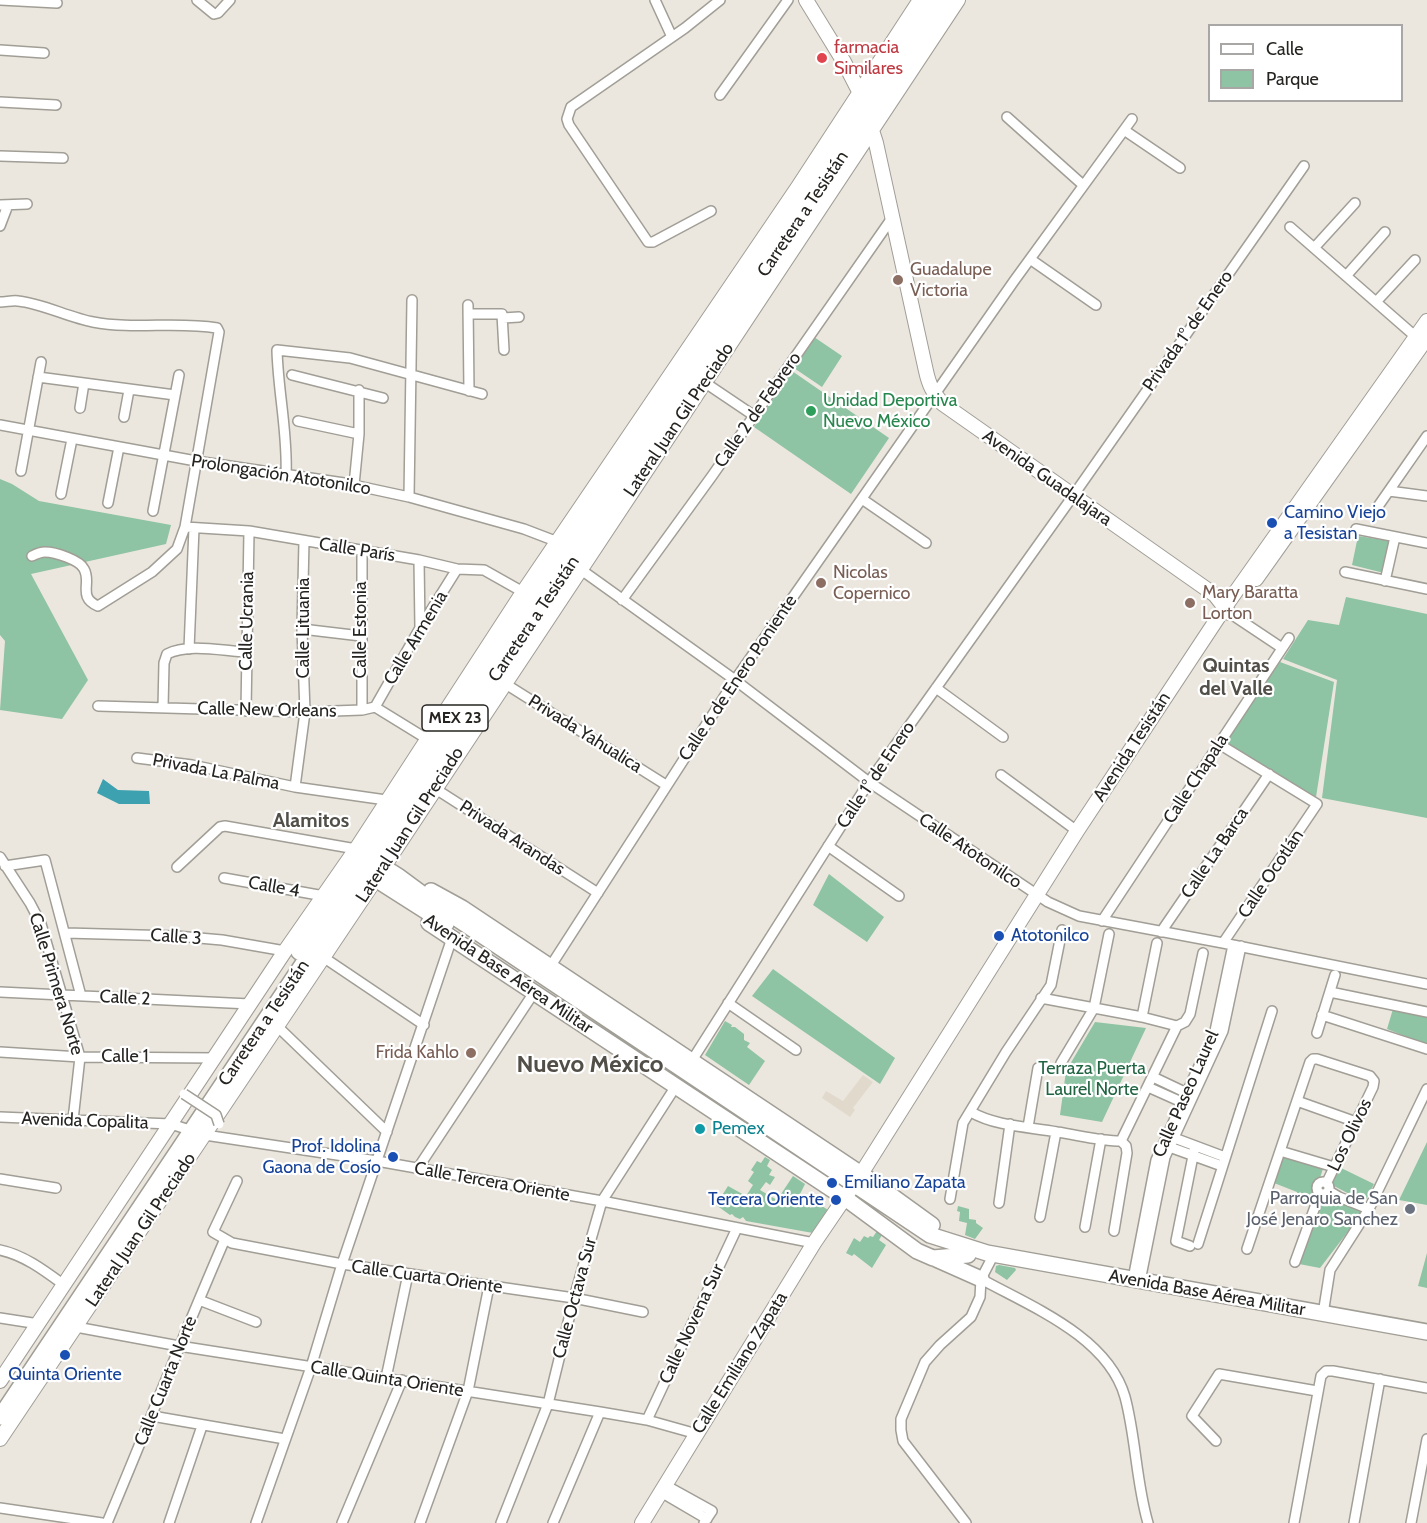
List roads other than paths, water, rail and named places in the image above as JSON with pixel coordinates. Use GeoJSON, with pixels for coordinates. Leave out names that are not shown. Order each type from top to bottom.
{"type":"FeatureCollection","features":[{"type":"Feature","properties":{"kind":"main road"},"geometry":{"type":"LineString","coordinates":[[806,0],[869,106]]}},
{"type":"Feature","properties":{"kind":"main road"},"geometry":{"type":"LineString","coordinates":[[817,0],[859,70],[869,106],[926,371],[930,388],[935,396]]}},
{"type":"Feature","properties":{"kind":"main road","name":"Lateral Juan Gil Preciado"},"geometry":{"type":"LineString","coordinates":[[430,785],[504,683],[580,570],[617,503],[704,382],[869,106],[920,0]]}},
{"type":"Feature","properties":{"kind":"main road","name":"Carretera a Tesistán"},"geometry":{"type":"LineString","coordinates":[[367,866],[430,785],[617,503],[869,106],[932,0]]}},
{"type":"Feature","properties":{"kind":"main road","name":"Carretera a Tesistán"},"geometry":{"type":"LineString","coordinates":[[0,1399],[367,866],[869,106],[947,0]]}},
{"type":"Feature","properties":{"kind":"main road","name":"Lateral Juan Gil Preciado"},"geometry":{"type":"LineString","coordinates":[[0,1381],[64,1285],[187,1129],[277,1026],[323,957],[367,866],[386,800],[523,592],[792,196],[958,0]]}},
{"type":"Feature","properties":{"kind":"main road","name":"Avenida Tesistán"},"geometry":{"type":"LineString","coordinates":[[1038,897],[1077,831],[1228,611],[1421,338],[1427,321]]}},
{"type":"Feature","properties":{"kind":"main road","name":"Avenida Guadalajara"},"geometry":{"type":"LineString","coordinates":[[935,396],[1006,449],[1215,595],[1228,611]]}},
{"type":"Feature","properties":{"kind":"main road","name":"Avenida Tesistán"},"geometry":{"type":"LineString","coordinates":[[853,1190],[1038,897],[1228,611]]}},
{"type":"Feature","properties":{"kind":"main road","name":"Lateral Juan Gil Preciado"},"geometry":{"type":"LineString","coordinates":[[0,1439],[76,1327],[187,1129],[214,1058],[324,896],[367,866]]}},
{"type":"Feature","properties":{"kind":"main road","name":"Avenida Base Aérea Militar"},"geometry":{"type":"LineString","coordinates":[[367,866],[421,886],[462,908],[691,1062],[853,1190],[917,1251],[933,1258],[963,1249]]}},
{"type":"Feature","properties":{"kind":"main road","name":"Avenida Base Aérea Militar"},"geometry":{"type":"LineString","coordinates":[[367,866],[398,901],[676,1086],[930,1235],[963,1249],[1427,1332]]}},
{"type":"Feature","properties":{"kind":"main road","name":"Avenida Base Aérea Militar"},"geometry":{"type":"LineString","coordinates":[[367,866],[520,971],[853,1190]]}},
{"type":"Feature","properties":{"kind":"main road","name":"Avenida Base Aérea Militar"},"geometry":{"type":"LineString","coordinates":[[398,876],[444,910],[853,1190]]}},
{"type":"Feature","properties":{"kind":"main road","name":"Carretera a Tesistán"},"geometry":{"type":"LineString","coordinates":[[0,1417],[187,1129]]}},
{"type":"Feature","properties":{"kind":"main road","name":"Calle Emiliano Zapata"},"geometry":{"type":"LineString","coordinates":[[642,1523],[814,1243],[853,1190]]}},
{"type":"Feature","properties":{"kind":"main road"},"geometry":{"type":"LineString","coordinates":[[933,1258],[981,1279]]}},
{"type":"Feature","properties":{"kind":"street"},"geometry":{"type":"LineString","coordinates":[[0,0],[57,3]]}},
{"type":"Feature","properties":{"kind":"street"},"geometry":{"type":"LineString","coordinates":[[197,0],[214,14],[218,13],[230,0]]}},
{"type":"Feature","properties":{"kind":"street"},"geometry":{"type":"LineString","coordinates":[[655,0],[672,37]]}},
{"type":"Feature","properties":{"kind":"street"},"geometry":{"type":"LineString","coordinates":[[711,211],[653,242],[648,242],[567,119],[571,107],[672,37],[720,0]]}},
{"type":"Feature","properties":{"kind":"street"},"geometry":{"type":"LineString","coordinates":[[720,95],[788,0]]}},
{"type":"Feature","properties":{"kind":"street"},"geometry":{"type":"LineString","coordinates":[[0,50],[44,52]]}},
{"type":"Feature","properties":{"kind":"street"},"geometry":{"type":"LineString","coordinates":[[0,102],[56,105]]}},
{"type":"Feature","properties":{"kind":"street"},"geometry":{"type":"LineString","coordinates":[[1007,117],[1083,185]]}},
{"type":"Feature","properties":{"kind":"street","name":"Calle 6 de Enero Poniente"},"geometry":{"type":"LineString","coordinates":[[550,967],[735,680],[1030,259],[1132,119]]}},
{"type":"Feature","properties":{"kind":"street"},"geometry":{"type":"LineString","coordinates":[[1124,130],[1180,168]]}},
{"type":"Feature","properties":{"kind":"street"},"geometry":{"type":"LineString","coordinates":[[0,156],[63,158]]}},
{"type":"Feature","properties":{"kind":"street","name":"Privada 1° de Enero"},"geometry":{"type":"LineString","coordinates":[[1073,496],[1304,166]]}},
{"type":"Feature","properties":{"kind":"street"},"geometry":{"type":"LineString","coordinates":[[1314,248],[1355,203]]}},
{"type":"Feature","properties":{"kind":"street"},"geometry":{"type":"LineString","coordinates":[[0,226],[4,205],[27,204]]}},
{"type":"Feature","properties":{"kind":"street","name":"Calle 2 de Febrero"},"geometry":{"type":"LineString","coordinates":[[622,600],[712,476],[892,218]]}},
{"type":"Feature","properties":{"kind":"street"},"geometry":{"type":"LineString","coordinates":[[1290,227],[1421,338]]}},
{"type":"Feature","properties":{"kind":"street"},"geometry":{"type":"LineString","coordinates":[[1346,276],[1384,231]]}},
{"type":"Feature","properties":{"kind":"street"},"geometry":{"type":"LineString","coordinates":[[1030,259],[1096,305]]}},
{"type":"Feature","properties":{"kind":"street"},"geometry":{"type":"LineString","coordinates":[[1376,302],[1415,260]]}},
{"type":"Feature","properties":{"kind":"street"},"geometry":{"type":"LineString","coordinates":[[409,496],[411,300]]}},
{"type":"Feature","properties":{"kind":"street"},"geometry":{"type":"LineString","coordinates":[[0,302],[18,301],[93,322],[135,327],[171,324],[217,328],[219,341],[196,461],[190,527],[189,649]]}},
{"type":"Feature","properties":{"kind":"street"},"geometry":{"type":"LineString","coordinates":[[470,391],[468,310],[502,314],[504,350]]}},
{"type":"Feature","properties":{"kind":"street"},"geometry":{"type":"LineString","coordinates":[[503,318],[519,317]]}},
{"type":"Feature","properties":{"kind":"street"},"geometry":{"type":"LineString","coordinates":[[286,476],[287,452],[278,379],[277,350],[350,358],[482,394]]}},
{"type":"Feature","properties":{"kind":"street"},"geometry":{"type":"LineString","coordinates":[[21,471],[41,362]]}},
{"type":"Feature","properties":{"kind":"street"},"geometry":{"type":"LineString","coordinates":[[153,512],[179,375]]}},
{"type":"Feature","properties":{"kind":"street"},"geometry":{"type":"LineString","coordinates":[[292,375],[359,390],[383,398]]}},
{"type":"Feature","properties":{"kind":"street"},"geometry":{"type":"LineString","coordinates":[[38,377],[175,395]]}},
{"type":"Feature","properties":{"kind":"street"},"geometry":{"type":"LineString","coordinates":[[704,382],[753,415]]}},
{"type":"Feature","properties":{"kind":"street"},"geometry":{"type":"LineString","coordinates":[[80,408],[84,383]]}},
{"type":"Feature","properties":{"kind":"street"},"geometry":{"type":"LineString","coordinates":[[124,417],[129,390]]}},
{"type":"Feature","properties":{"kind":"street"},"geometry":{"type":"LineString","coordinates":[[354,485],[359,434],[359,390]]}},
{"type":"Feature","properties":{"kind":"street"},"geometry":{"type":"LineString","coordinates":[[298,421],[359,434]]}},
{"type":"Feature","properties":{"kind":"street","name":"Prolongación Atotonilco"},"geometry":{"type":"LineString","coordinates":[[0,425],[164,456],[354,485],[409,496],[524,529],[558,542]]}},
{"type":"Feature","properties":{"kind":"street"},"geometry":{"type":"LineString","coordinates":[[1379,505],[1427,436]]}},
{"type":"Feature","properties":{"kind":"street"},"geometry":{"type":"LineString","coordinates":[[62,494],[72,439]]}},
{"type":"Feature","properties":{"kind":"street"},"geometry":{"type":"LineString","coordinates":[[108,503],[119,447]]}},
{"type":"Feature","properties":{"kind":"street"},"geometry":{"type":"LineString","coordinates":[[1389,491],[1427,496]]}},
{"type":"Feature","properties":{"kind":"street","name":"Calle 1° de Enero"},"geometry":{"type":"LineString","coordinates":[[691,1062],[869,782],[1073,496]]}},
{"type":"Feature","properties":{"kind":"street"},"geometry":{"type":"LineString","coordinates":[[862,499],[926,543]]}},
{"type":"Feature","properties":{"kind":"street"},"geometry":{"type":"LineString","coordinates":[[32,556],[44,551],[61,554],[82,566],[85,570],[86,596],[91,603],[98,606],[152,572],[177,549],[190,527]]}},
{"type":"Feature","properties":{"kind":"street","name":"Calle París"},"geometry":{"type":"LineString","coordinates":[[190,527],[249,531],[419,560],[457,569],[484,570],[523,592]]}},
{"type":"Feature","properties":{"kind":"street"},"geometry":{"type":"LineString","coordinates":[[1356,529],[1427,543]]}},
{"type":"Feature","properties":{"kind":"street","name":"Calle Ucrania"},"geometry":{"type":"LineString","coordinates":[[246,711],[249,531]]}},
{"type":"Feature","properties":{"kind":"street"},"geometry":{"type":"LineString","coordinates":[[1385,581],[1395,537]]}},
{"type":"Feature","properties":{"kind":"street","name":"Calle Lituania"},"geometry":{"type":"LineString","coordinates":[[295,787],[305,712],[302,629],[304,541]]}},
{"type":"Feature","properties":{"kind":"street","name":"Calle Estonia"},"geometry":{"type":"LineString","coordinates":[[362,550],[362,710]]}},
{"type":"Feature","properties":{"kind":"street"},"geometry":{"type":"LineString","coordinates":[[419,560],[420,628]]}},
{"type":"Feature","properties":{"kind":"street","name":"Calle Armenia"},"geometry":{"type":"LineString","coordinates":[[375,707],[457,569]]}},
{"type":"Feature","properties":{"kind":"street","name":"Calle Atotonilco"},"geometry":{"type":"LineString","coordinates":[[580,570],[735,680],[869,782],[1038,897],[1071,914],[1427,984]]}},
{"type":"Feature","properties":{"kind":"street"},"geometry":{"type":"LineString","coordinates":[[1345,572],[1427,589]]}},
{"type":"Feature","properties":{"kind":"street","name":"Avenida Guadalajara"},"geometry":{"type":"LineString","coordinates":[[1228,611],[1282,648]]}},
{"type":"Feature","properties":{"kind":"street"},"geometry":{"type":"LineString","coordinates":[[302,629],[361,636]]}},
{"type":"Feature","properties":{"kind":"street","name":"Calle Chapala"},"geometry":{"type":"LineString","coordinates":[[1102,921],[1289,638]]}},
{"type":"Feature","properties":{"kind":"street"},"geometry":{"type":"LineString","coordinates":[[163,708],[164,663],[167,654],[176,650],[189,649],[247,652]]}},
{"type":"Feature","properties":{"kind":"street","name":"Privada Yahualica"},"geometry":{"type":"LineString","coordinates":[[504,683],[666,785]]}},
{"type":"Feature","properties":{"kind":"street"},"geometry":{"type":"LineString","coordinates":[[936,688],[1003,737]]}},
{"type":"Feature","properties":{"kind":"street","name":"Calle New Orleans"},"geometry":{"type":"LineString","coordinates":[[98,706],[305,712],[362,710],[375,707]]}},
{"type":"Feature","properties":{"kind":"street"},"geometry":{"type":"LineString","coordinates":[[375,707],[427,739]]}},
{"type":"Feature","properties":{"kind":"street"},"geometry":{"type":"LineString","coordinates":[[1219,744],[1269,774]]}},
{"type":"Feature","properties":{"kind":"street","name":"Privada La Palma"},"geometry":{"type":"LineString","coordinates":[[137,758],[192,765],[295,787],[386,800]]}},
{"type":"Feature","properties":{"kind":"street","name":"Calle Ocotlán"},"geometry":{"type":"LineString","coordinates":[[1233,945],[1317,804],[1269,774]]}},
{"type":"Feature","properties":{"kind":"street","name":"Calle La Barca"},"geometry":{"type":"LineString","coordinates":[[1161,932],[1269,774]]}},
{"type":"Feature","properties":{"kind":"street"},"geometry":{"type":"LineString","coordinates":[[1001,775],[1077,831]]}},
{"type":"Feature","properties":{"kind":"street","name":"Privada Arandas"},"geometry":{"type":"LineString","coordinates":[[430,785],[598,893]]}},
{"type":"Feature","properties":{"kind":"street"},"geometry":{"type":"LineString","coordinates":[[177,867],[220,827],[225,826],[367,866]]}},
{"type":"Feature","properties":{"kind":"street"},"geometry":{"type":"LineString","coordinates":[[828,846],[899,896]]}},
{"type":"Feature","properties":{"kind":"street"},"geometry":{"type":"LineString","coordinates":[[2,861],[45,861],[81,996]]}},
{"type":"Feature","properties":{"kind":"street","name":"Calle Primera Norte"},"geometry":{"type":"LineString","coordinates":[[2,861],[41,924],[80,1057],[73,1120]]}},
{"type":"Feature","properties":{"kind":"street","name":"Calle 4"},"geometry":{"type":"LineString","coordinates":[[224,878],[324,896]]}},
{"type":"Feature","properties":{"kind":"street"},"geometry":{"type":"LineString","coordinates":[[950,1199],[963,1123],[1006,1052],[1051,985],[1062,930]]}},
{"type":"Feature","properties":{"kind":"street","name":"Calle 3"},"geometry":{"type":"LineString","coordinates":[[66,933],[176,936],[222,940],[285,951]]}},
{"type":"Feature","properties":{"kind":"street"},"geometry":{"type":"LineString","coordinates":[[1061,1063],[1094,1008],[1109,934]]}},
{"type":"Feature","properties":{"kind":"street"},"geometry":{"type":"LineString","coordinates":[[256,1523],[311,1367],[342,1264],[452,938]]}},
{"type":"Feature","properties":{"kind":"street"},"geometry":{"type":"LineString","coordinates":[[1142,1017],[1157,943]]}},
{"type":"Feature","properties":{"kind":"street","name":"Calle Paseo Laurel"},"geometry":{"type":"LineString","coordinates":[[1136,1280],[1168,1141],[1223,1031],[1233,945]]}},
{"type":"Feature","properties":{"kind":"street"},"geometry":{"type":"LineString","coordinates":[[1121,1141],[1177,1026],[1185,1022],[1190,1014],[1203,952]]}},
{"type":"Feature","properties":{"kind":"street"},"geometry":{"type":"LineString","coordinates":[[323,957],[424,1025]]}},
{"type":"Feature","properties":{"kind":"street"},"geometry":{"type":"LineString","coordinates":[[1317,1033],[1335,975]]}},
{"type":"Feature","properties":{"kind":"street"},"geometry":{"type":"LineString","coordinates":[[418,1168],[534,991]]}},
{"type":"Feature","properties":{"kind":"street","name":"Calle 2"},"geometry":{"type":"LineString","coordinates":[[0,992],[250,1004]]}},
{"type":"Feature","properties":{"kind":"street"},"geometry":{"type":"LineString","coordinates":[[1330,992],[1427,1012]]}},
{"type":"Feature","properties":{"kind":"street"},"geometry":{"type":"LineString","coordinates":[[1041,998],[1177,1026]]}},
{"type":"Feature","properties":{"kind":"street"},"geometry":{"type":"LineString","coordinates":[[728,1003],[796,1050]]}},
{"type":"Feature","properties":{"kind":"street"},"geometry":{"type":"LineString","coordinates":[[1193,1150],[1176,1241],[1194,1245],[1224,1162],[1272,1011]]}},
{"type":"Feature","properties":{"kind":"street"},"geometry":{"type":"LineString","coordinates":[[1322,1015],[1427,1049]]}},
{"type":"Feature","properties":{"kind":"street"},"geometry":{"type":"LineString","coordinates":[[277,1026],[387,1132]]}},
{"type":"Feature","properties":{"kind":"street","name":"Calle 1"},"geometry":{"type":"LineString","coordinates":[[0,1052],[80,1057],[214,1058]]}},
{"type":"Feature","properties":{"kind":"street","name":"Los Olivos"},"geometry":{"type":"LineString","coordinates":[[1296,1262],[1334,1167],[1374,1081],[1370,1077],[1313,1059],[1297,1101]]}},
{"type":"Feature","properties":{"kind":"street"},"geometry":{"type":"LineString","coordinates":[[1028,1127],[1038,1068]]}},
{"type":"Feature","properties":{"kind":"street"},"geometry":{"type":"LineString","coordinates":[[1153,1077],[1190,1094]]}},
{"type":"Feature","properties":{"kind":"street","name":"Calle Octava Sur"},"geometry":{"type":"LineString","coordinates":[[501,1523],[548,1404],[574,1298],[602,1201],[676,1086]]}},
{"type":"Feature","properties":{"kind":"street"},"geometry":{"type":"LineString","coordinates":[[1148,1087],[1185,1104]]}},
{"type":"Feature","properties":{"kind":"street"},"geometry":{"type":"LineString","coordinates":[[1323,1314],[1330,1270],[1369,1209],[1427,1089]]}},
{"type":"Feature","properties":{"kind":"street"},"geometry":{"type":"LineString","coordinates":[[184,1094],[216,1115],[219,1124]]}},
{"type":"Feature","properties":{"kind":"street"},"geometry":{"type":"LineString","coordinates":[[1247,1249],[1297,1101],[1356,1122]]}},
{"type":"Feature","properties":{"kind":"street"},"geometry":{"type":"LineString","coordinates":[[971,1112],[979,1117],[1010,1124],[1121,1141],[1126,1146],[1127,1153],[1114,1231]]}},
{"type":"Feature","properties":{"kind":"street","name":"Avenida Copalita"},"geometry":{"type":"LineString","coordinates":[[0,1117],[187,1129]]}},
{"type":"Feature","properties":{"kind":"street"},"geometry":{"type":"LineString","coordinates":[[999,1203],[1010,1124]]}},
{"type":"Feature","properties":{"kind":"street","name":"Calle Tercera Oriente"},"geometry":{"type":"LineString","coordinates":[[187,1129],[602,1201],[814,1243]]}},
{"type":"Feature","properties":{"kind":"street"},"geometry":{"type":"LineString","coordinates":[[1040,1217],[1056,1132]]}},
{"type":"Feature","properties":{"kind":"street"},"geometry":{"type":"LineString","coordinates":[[1085,1227],[1101,1139]]}},
{"type":"Feature","properties":{"kind":"street"},"geometry":{"type":"LineString","coordinates":[[1168,1141],[1224,1162]]}},
{"type":"Feature","properties":{"kind":"street"},"geometry":{"type":"LineString","coordinates":[[1280,1151],[1334,1167]]}},
{"type":"Feature","properties":{"kind":"street"},"geometry":{"type":"LineString","coordinates":[[0,1179],[56,1188]]}},
{"type":"Feature","properties":{"kind":"street","name":"Calle Cuarta Oriente"},"geometry":{"type":"LineString","coordinates":[[237,1181],[213,1232],[232,1243],[342,1264],[574,1298],[644,1312]]}},
{"type":"Feature","properties":{"kind":"street"},"geometry":{"type":"LineString","coordinates":[[1325,1189],[1369,1209]]}},
{"type":"Feature","properties":{"kind":"street","name":"Calle Novena Sur"},"geometry":{"type":"LineString","coordinates":[[647,1420],[737,1228]]}},
{"type":"Feature","properties":{"kind":"street","name":"Calle Cuarta Norte"},"geometry":{"type":"LineString","coordinates":[[107,1523],[225,1239]]}},
{"type":"Feature","properties":{"kind":"street"},"geometry":{"type":"LineString","coordinates":[[0,1250],[38,1266],[64,1285]]}},
{"type":"Feature","properties":{"kind":"street"},"geometry":{"type":"LineString","coordinates":[[966,1523],[903,1441],[901,1419],[925,1362],[971,1317],[980,1297],[981,1279],[990,1254]]}},
{"type":"Feature","properties":{"kind":"street"},"geometry":{"type":"LineString","coordinates":[[386,1378],[408,1274]]}},
{"type":"Feature","properties":{"kind":"street"},"geometry":{"type":"LineString","coordinates":[[981,1279],[1080,1335],[1102,1356],[1112,1370],[1125,1398],[1148,1523]]}},
{"type":"Feature","properties":{"kind":"street"},"geometry":{"type":"LineString","coordinates":[[420,1523],[468,1391],[489,1286]]}},
{"type":"Feature","properties":{"kind":"street"},"geometry":{"type":"LineString","coordinates":[[199,1300],[256,1322]]}},
{"type":"Feature","properties":{"kind":"street"},"geometry":{"type":"LineString","coordinates":[[0,1318],[39,1324]]}},
{"type":"Feature","properties":{"kind":"street","name":"Calle Quinta Oriente"},"geometry":{"type":"LineString","coordinates":[[76,1327],[179,1346],[647,1420],[697,1434]]}},
{"type":"Feature","properties":{"kind":"street"},"geometry":{"type":"LineString","coordinates":[[1294,1523],[1321,1376],[1326,1371],[1427,1388]]}},
{"type":"Feature","properties":{"kind":"street"},"geometry":{"type":"LineString","coordinates":[[1216,1441],[1192,1416],[1219,1374],[1317,1391]]}},
{"type":"Feature","properties":{"kind":"street"},"geometry":{"type":"LineString","coordinates":[[1354,1523],[1380,1379]]}},
{"type":"Feature","properties":{"kind":"street"},"geometry":{"type":"LineString","coordinates":[[342,1523],[402,1380]]}},
{"type":"Feature","properties":{"kind":"street"},"geometry":{"type":"LineString","coordinates":[[553,1523],[600,1412]]}},
{"type":"Feature","properties":{"kind":"street"},"geometry":{"type":"LineString","coordinates":[[152,1416],[285,1439]]}},
{"type":"Feature","properties":{"kind":"street"},"geometry":{"type":"LineString","coordinates":[[169,1523],[202,1426]]}},
{"type":"Feature","properties":{"kind":"street"},"geometry":{"type":"LineString","coordinates":[[1411,1523],[1427,1439]]}},
{"type":"Feature","properties":{"kind":"street"},"geometry":{"type":"LineString","coordinates":[[663,1488],[708,1518]]}},
{"type":"Feature","properties":{"kind":"street"},"geometry":{"type":"LineString","coordinates":[[0,1508],[52,1520],[102,1523]]}},
{"type":"Feature","properties":{"kind":"water"},"geometry":{"type":"Polygon","coordinates":[[[103,779],[118,790],[149,791],[150,804],[119,804],[97,793],[103,779]]]}},
{"type":"Feature","properties":{"kind":"place","name":"farmacia Similares"},"geometry":{"type":"Point","coordinates":[822,58]}},
{"type":"Feature","properties":{"kind":"place","name":"Guadalupe Victoria"},"geometry":{"type":"Point","coordinates":[898,280]}},
{"type":"Feature","properties":{"kind":"place","name":"Unidad Deportiva Nuevo México"},"geometry":{"type":"Point","coordinates":[811,411]}},
{"type":"Feature","properties":{"kind":"place","name":"Camino Viejo a Tesistan"},"geometry":{"type":"Point","coordinates":[1272,523]}},
{"type":"Feature","properties":{"kind":"place","name":"Nicolas Copernico"},"geometry":{"type":"Point","coordinates":[821,583]}},
{"type":"Feature","properties":{"kind":"place","name":"Mary Baratta Lorton"},"geometry":{"type":"Point","coordinates":[1190,603]}},
{"type":"Feature","properties":{"kind":"place","name":"Atotonilco"},"geometry":{"type":"Point","coordinates":[999,936]}},
{"type":"Feature","properties":{"kind":"place","name":"Frida Kahlo"},"geometry":{"type":"Point","coordinates":[471,1053]}},
{"type":"Feature","properties":{"kind":"place","name":"Pemex"},"geometry":{"type":"Point","coordinates":[700,1129]}},
{"type":"Feature","properties":{"kind":"place","name":"Prof. Idolina Gaona de Cosío"},"geometry":{"type":"Point","coordinates":[393,1157]}},
{"type":"Feature","properties":{"kind":"place","name":"Emiliano Zapata"},"geometry":{"type":"Point","coordinates":[832,1183]}},
{"type":"Feature","properties":{"kind":"place","name":"Tercera Oriente"},"geometry":{"type":"Point","coordinates":[836,1200]}},
{"type":"Feature","properties":{"kind":"place","name":"Parroquia de San José Jenaro Sanchez"},"geometry":{"type":"Point","coordinates":[1410,1209]}},
{"type":"Feature","properties":{"kind":"place","name":"Quinta Oriente"},"geometry":{"type":"Point","coordinates":[65,1355]}},
{"type":"Feature","properties":{"kind":"district","name":"Quintas del Valle"},"geometry":{"type":"Point","coordinates":[1236,678]}},
{"type":"Feature","properties":{"kind":"district","name":"Alamitos"},"geometry":{"type":"Point","coordinates":[311,821]}},
{"type":"Feature","properties":{"kind":"district","name":"Nuevo México"},"geometry":{"type":"Point","coordinates":[590,1065]}},
{"type":"Feature","properties":{"kind":"park label","name":"Terraza Puerta Laurel Norte"},"geometry":{"type":"Point","coordinates":[1092,1079]}}]}
